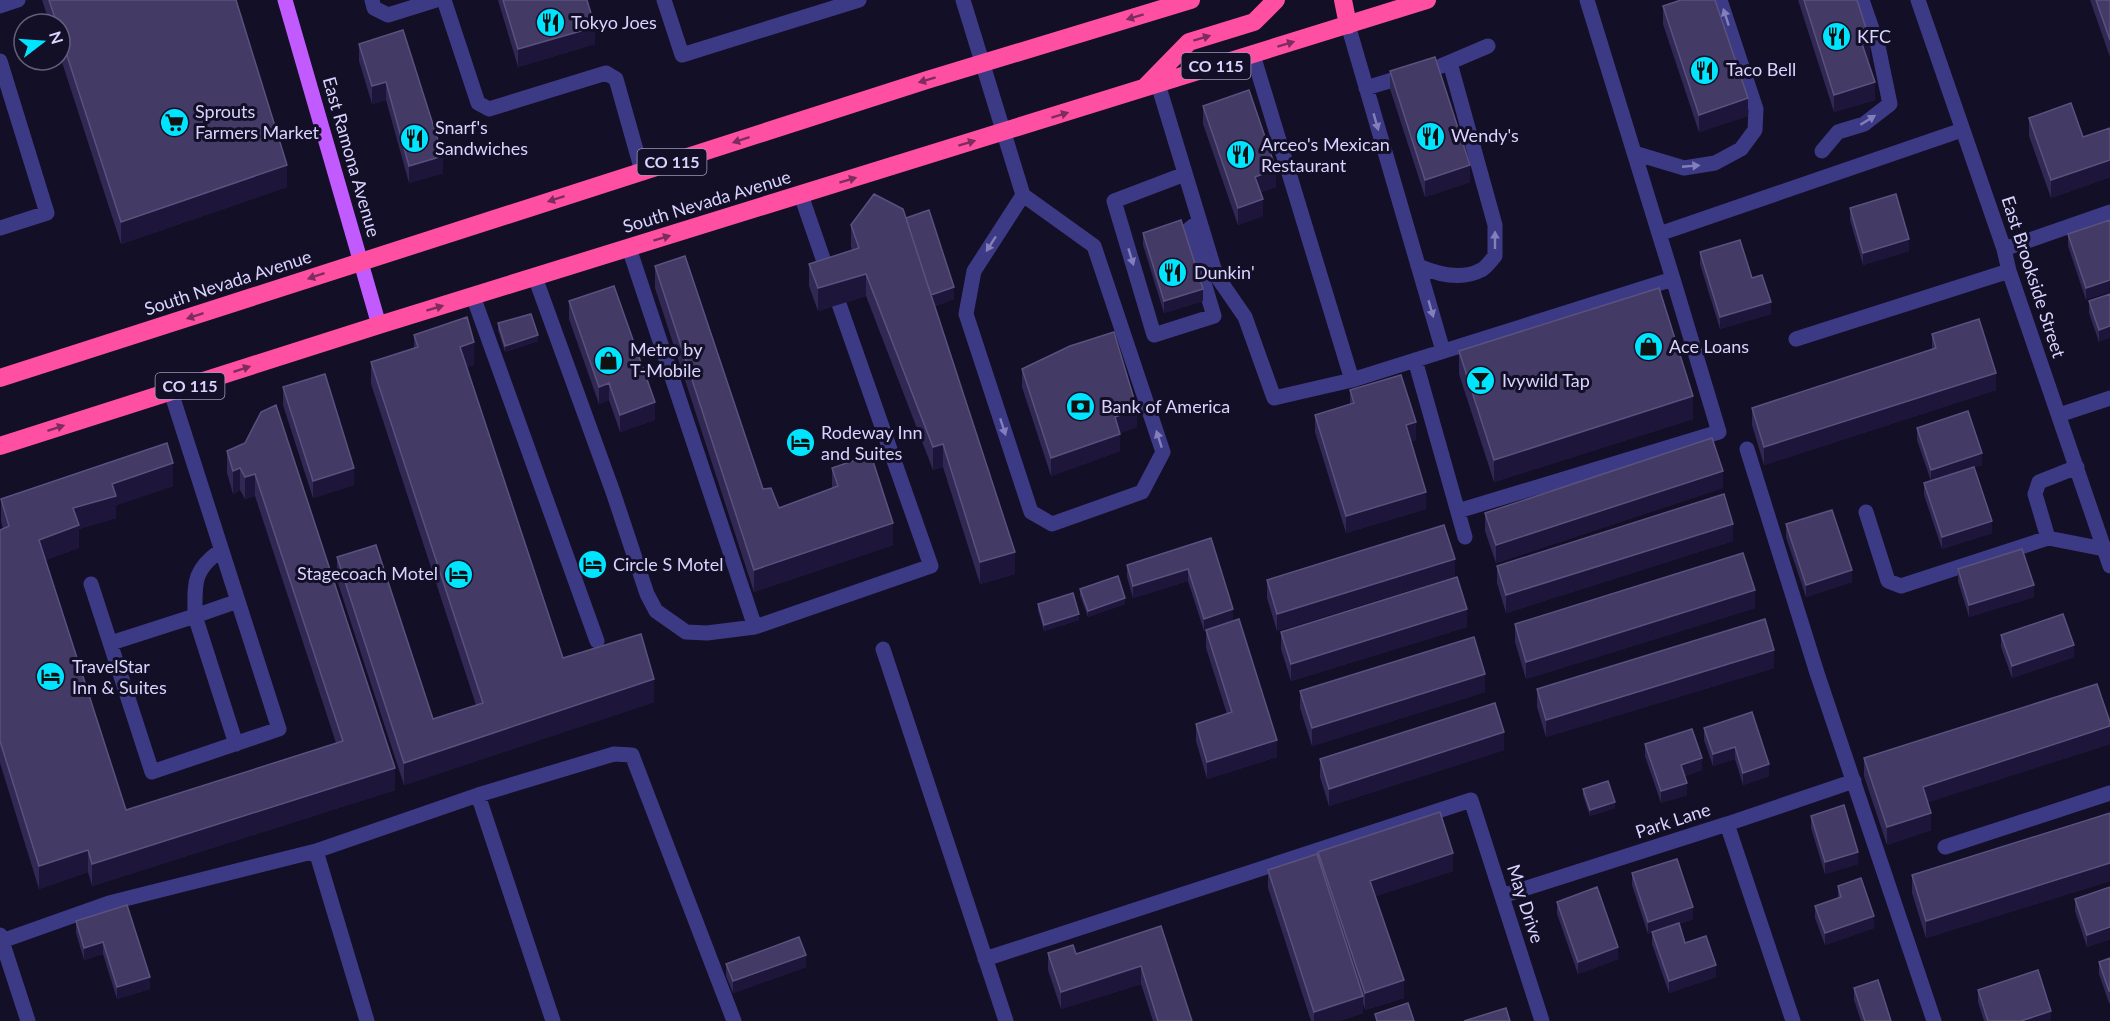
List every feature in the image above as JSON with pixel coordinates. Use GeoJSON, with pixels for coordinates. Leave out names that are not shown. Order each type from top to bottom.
{"type":"FeatureCollection","features":[{"type":"Feature","properties":{"kind":"highway","name":"South Nevada Avenue"},"geometry":{"type":"LineString","coordinates":[[0,378],[642,171],[1191,0]]}},
{"type":"Feature","properties":{"kind":"highway"},"geometry":{"type":"LineString","coordinates":[[1150,87],[1189,42],[1254,22],[1276,0]]}},
{"type":"Feature","properties":{"kind":"highway"},"geometry":{"type":"LineString","coordinates":[[1343,0],[1347,25]]}},
{"type":"Feature","properties":{"kind":"highway","name":"South Nevada Avenue"},"geometry":{"type":"LineString","coordinates":[[0,446],[379,325],[1427,0]]}},
{"type":"Feature","properties":{"kind":"main road","name":"East Ramona Avenue"},"geometry":{"type":"LineString","coordinates":[[285,0],[379,325]]}},
{"type":"Feature","properties":{"kind":"street"},"geometry":{"type":"LineString","coordinates":[[0,6],[18,0]]}},
{"type":"Feature","properties":{"kind":"street"},"geometry":{"type":"LineString","coordinates":[[372,0],[374,8],[388,15],[436,0]]}},
{"type":"Feature","properties":{"kind":"street"},"geometry":{"type":"LineString","coordinates":[[444,0],[478,103],[489,109],[606,74],[616,79],[642,171]]}},
{"type":"Feature","properties":{"kind":"street"},"geometry":{"type":"LineString","coordinates":[[664,0],[682,55],[859,0]]}},
{"type":"Feature","properties":{"kind":"street"},"geometry":{"type":"LineString","coordinates":[[963,0],[1023,195],[1094,246],[1163,452],[1142,492],[1052,524],[1031,512],[966,314],[974,270],[1023,195]]}},
{"type":"Feature","properties":{"kind":"street"},"geometry":{"type":"LineString","coordinates":[[1458,511],[1719,432],[1587,0]]}},
{"type":"Feature","properties":{"kind":"street"},"geometry":{"type":"LineString","coordinates":[[1634,153],[1684,168],[1715,163],[1741,149],[1755,130],[1756,109],[1720,0]]}},
{"type":"Feature","properties":{"kind":"street"},"geometry":{"type":"LineString","coordinates":[[1822,152],[1838,132],[1864,124],[1890,104],[1878,46],[1862,0]]}},
{"type":"Feature","properties":{"kind":"street","name":"East Brookside Street"},"geometry":{"type":"LineString","coordinates":[[1918,0],[2110,566]]}},
{"type":"Feature","properties":{"kind":"street"},"geometry":{"type":"LineString","coordinates":[[1347,25],[1443,351]]}},
{"type":"Feature","properties":{"kind":"street"},"geometry":{"type":"LineString","coordinates":[[1366,88],[1450,63],[1488,46]]}},
{"type":"Feature","properties":{"kind":"street"},"geometry":{"type":"LineString","coordinates":[[1253,55],[1352,380]]}},
{"type":"Feature","properties":{"kind":"street"},"geometry":{"type":"LineString","coordinates":[[0,61],[47,213],[0,228]]}},
{"type":"Feature","properties":{"kind":"street"},"geometry":{"type":"LineString","coordinates":[[1418,266],[1440,274],[1458,276],[1481,270],[1495,256],[1495,225],[1450,63]]}},
{"type":"Feature","properties":{"kind":"street"},"geometry":{"type":"LineString","coordinates":[[1150,87],[1185,174],[1216,275],[1245,317],[1274,399],[1352,380],[1673,279]]}},
{"type":"Feature","properties":{"kind":"street"},"geometry":{"type":"LineString","coordinates":[[1659,234],[1962,130]]}},
{"type":"Feature","properties":{"kind":"street"},"geometry":{"type":"LineString","coordinates":[[1185,174],[1114,201],[1154,335],[1214,316],[1188,230],[1199,221]]}},
{"type":"Feature","properties":{"kind":"street"},"geometry":{"type":"LineString","coordinates":[[801,195],[830,279]]}},
{"type":"Feature","properties":{"kind":"street"},"geometry":{"type":"LineString","coordinates":[[2004,249],[2110,212]]}},
{"type":"Feature","properties":{"kind":"street"},"geometry":{"type":"LineString","coordinates":[[629,248],[755,627]]}},
{"type":"Feature","properties":{"kind":"street"},"geometry":{"type":"LineString","coordinates":[[1796,339],[2009,271]]}},
{"type":"Feature","properties":{"kind":"street"},"geometry":{"type":"LineString","coordinates":[[535,277],[613,492],[647,594],[656,611],[686,632],[707,633],[755,627],[931,566],[839,304]]}},
{"type":"Feature","properties":{"kind":"street"},"geometry":{"type":"LineString","coordinates":[[473,296],[597,641]]}},
{"type":"Feature","properties":{"kind":"street"},"geometry":{"type":"LineString","coordinates":[[1415,360],[1465,537]]}},
{"type":"Feature","properties":{"kind":"street"},"geometry":{"type":"LineString","coordinates":[[91,584],[152,772],[279,729],[171,392]]}},
{"type":"Feature","properties":{"kind":"street"},"geometry":{"type":"LineString","coordinates":[[2059,415],[2110,398]]}},
{"type":"Feature","properties":{"kind":"street"},"geometry":{"type":"LineString","coordinates":[[1747,449],[1934,1021]]}},
{"type":"Feature","properties":{"kind":"street"},"geometry":{"type":"LineString","coordinates":[[2048,538],[2035,494],[2039,482],[2077,467]]}},
{"type":"Feature","properties":{"kind":"street"},"geometry":{"type":"LineString","coordinates":[[1866,512],[1888,581],[1901,586],[2048,538],[2104,549]]}},
{"type":"Feature","properties":{"kind":"street"},"geometry":{"type":"LineString","coordinates":[[221,550],[202,567],[195,581],[195,616],[236,744]]}},
{"type":"Feature","properties":{"kind":"street"},"geometry":{"type":"LineString","coordinates":[[111,643],[238,601]]}},
{"type":"Feature","properties":{"kind":"street"},"geometry":{"type":"LineString","coordinates":[[883,649],[1006,1021]]}},
{"type":"Feature","properties":{"kind":"street"},"geometry":{"type":"LineString","coordinates":[[28,1021],[1,938],[110,903],[315,851],[478,795],[614,754],[632,755],[734,1021]]}},
{"type":"Feature","properties":{"kind":"street"},"geometry":{"type":"LineString","coordinates":[[1727,824],[1854,781]]}},
{"type":"Feature","properties":{"kind":"street"},"geometry":{"type":"LineString","coordinates":[[1946,847],[2110,793]]}},
{"type":"Feature","properties":{"kind":"street"},"geometry":{"type":"LineString","coordinates":[[478,795],[553,1021]]}},
{"type":"Feature","properties":{"kind":"street","name":"May Drive"},"geometry":{"type":"LineString","coordinates":[[985,958],[1471,800],[1542,1021]]}},
{"type":"Feature","properties":{"kind":"street","name":"Park Lane"},"geometry":{"type":"LineString","coordinates":[[1502,896],[1727,824],[1793,1021]]}},
{"type":"Feature","properties":{"kind":"street"},"geometry":{"type":"LineString","coordinates":[[315,851],[367,1021]]}},
{"type":"Feature","properties":{"kind":"building","name":"Sprouts Farmers Market"},"geometry":{"type":"Polygon","coordinates":[[[49,0],[236,0],[287,165],[121,222],[72,71],[72,12],[53,12],[49,0]]]}},
{"type":"Feature","properties":{"kind":"building"},"geometry":{"type":"Polygon","coordinates":[[[503,0],[587,0],[595,27],[518,49],[503,0]]]}},
{"type":"Feature","properties":{"kind":"building","name":"Taco Bell"},"geometry":{"type":"Polygon","coordinates":[[[1681,0],[1715,0],[1748,98],[1699,115],[1663,6],[1681,0]]]}},
{"type":"Feature","properties":{"kind":"building","name":"KFC"},"geometry":{"type":"Polygon","coordinates":[[[1804,0],[1857,0],[1870,41],[1862,44],[1875,82],[1834,95],[1804,0]]]}},
{"type":"Feature","properties":{"kind":"building"},"geometry":{"type":"Polygon","coordinates":[[[2096,0],[2110,0],[2110,40],[2096,0]]]}},
{"type":"Feature","properties":{"kind":"building","name":"Snarf's Sandwiches"},"geometry":{"type":"Polygon","coordinates":[[[403,30],[443,156],[409,166],[386,82],[372,86],[359,44],[403,30]]]}},
{"type":"Feature","properties":{"kind":"building","name":"Wendy's"},"geometry":{"type":"Polygon","coordinates":[[[1435,57],[1470,165],[1425,180],[1390,71],[1435,57]]]}},
{"type":"Feature","properties":{"kind":"building","name":"Arceo's Mexican Restaurant"},"geometry":{"type":"Polygon","coordinates":[[[1249,90],[1276,169],[1255,177],[1263,199],[1238,208],[1203,106],[1249,90]]]}},
{"type":"Feature","properties":{"kind":"building"},"geometry":{"type":"Polygon","coordinates":[[[2071,103],[2083,137],[2110,128],[2110,160],[2051,180],[2029,118],[2071,103]]]}},
{"type":"Feature","properties":{"kind":"building"},"geometry":{"type":"Polygon","coordinates":[[[874,194],[903,209],[1015,552],[980,562],[943,444],[933,447],[866,274],[818,288],[809,264],[859,248],[851,225],[874,194]]]}},
{"type":"Feature","properties":{"kind":"building"},"geometry":{"type":"Polygon","coordinates":[[[1896,194],[1909,239],[1863,253],[1850,208],[1896,194]]]}},
{"type":"Feature","properties":{"kind":"building"},"geometry":{"type":"Polygon","coordinates":[[[929,210],[954,287],[931,295],[906,218],[929,210]]]}},
{"type":"Feature","properties":{"kind":"building","name":"Dunkin'"},"geometry":{"type":"Polygon","coordinates":[[[1181,220],[1203,289],[1164,301],[1143,233],[1181,220]]]}},
{"type":"Feature","properties":{"kind":"building"},"geometry":{"type":"Polygon","coordinates":[[[2110,220],[2110,280],[2086,288],[2068,234],[2110,220]]]}},
{"type":"Feature","properties":{"kind":"building"},"geometry":{"type":"Polygon","coordinates":[[[1740,240],[1752,278],[1762,275],[1771,302],[1720,317],[1700,252],[1740,240]]]}},
{"type":"Feature","properties":{"kind":"building"},"geometry":{"type":"Polygon","coordinates":[[[685,256],[763,489],[771,488],[779,508],[838,486],[832,468],[871,455],[893,523],[754,570],[655,266],[685,256]]]}},
{"type":"Feature","properties":{"kind":"building","name":"Metro by T-Mobile"},"geometry":{"type":"Polygon","coordinates":[[[614,286],[655,402],[620,415],[609,383],[599,387],[569,301],[614,286]]]}},
{"type":"Feature","properties":{"kind":"building"},"geometry":{"type":"Polygon","coordinates":[[[1659,288],[1693,396],[1494,460],[1459,351],[1659,288]]]}},
{"type":"Feature","properties":{"kind":"building"},"geometry":{"type":"Polygon","coordinates":[[[2110,294],[2110,326],[2099,330],[2089,301],[2110,294]]]}},
{"type":"Feature","properties":{"kind":"building"},"geometry":{"type":"Polygon","coordinates":[[[531,314],[538,335],[505,346],[498,323],[531,314]]]}},
{"type":"Feature","properties":{"kind":"building"},"geometry":{"type":"Polygon","coordinates":[[[467,317],[474,342],[460,347],[563,658],[641,634],[654,679],[404,763],[337,557],[376,545],[433,719],[483,703],[371,362],[418,347],[414,335],[467,317]]]}},
{"type":"Feature","properties":{"kind":"building"},"geometry":{"type":"Polygon","coordinates":[[[1979,319],[1996,373],[1764,447],[1752,408],[1936,348],[1932,334],[1979,319]]]}},
{"type":"Feature","properties":{"kind":"building","name":"Bank of America"},"geometry":{"type":"Polygon","coordinates":[[[1114,332],[1137,409],[1115,417],[1120,434],[1051,458],[1022,369],[1070,346],[1114,332]]]}},
{"type":"Feature","properties":{"kind":"building"},"geometry":{"type":"Polygon","coordinates":[[[325,374],[354,468],[313,481],[283,387],[325,374]]]}},
{"type":"Feature","properties":{"kind":"building"},"geometry":{"type":"Polygon","coordinates":[[[1401,375],[1416,422],[1406,425],[1426,492],[1346,516],[1315,415],[1354,403],[1350,390],[1401,375]]]}},
{"type":"Feature","properties":{"kind":"building","name":"TravelStar Inn & Suites"},"geometry":{"type":"Polygon","coordinates":[[[276,405],[395,768],[92,864],[88,850],[39,866],[0,741],[0,530],[9,526],[1,499],[167,443],[173,463],[112,484],[116,496],[73,508],[79,525],[39,540],[126,810],[343,741],[255,474],[245,477],[240,468],[233,471],[227,451],[245,443],[261,412],[276,405]]]}},
{"type":"Feature","properties":{"kind":"building"},"geometry":{"type":"Polygon","coordinates":[[[1968,411],[1982,453],[1931,470],[1917,428],[1968,411]]]}},
{"type":"Feature","properties":{"kind":"building"},"geometry":{"type":"Polygon","coordinates":[[[1712,438],[1723,471],[1496,545],[1485,513],[1712,438]]]}},
{"type":"Feature","properties":{"kind":"building"},"geometry":{"type":"Polygon","coordinates":[[[1974,467],[1992,521],[1942,537],[1924,483],[1974,467]]]}},
{"type":"Feature","properties":{"kind":"building"},"geometry":{"type":"Polygon","coordinates":[[[1724,494],[1733,524],[1506,595],[1497,566],[1724,494]]]}},
{"type":"Feature","properties":{"kind":"building"},"geometry":{"type":"Polygon","coordinates":[[[1832,510],[1852,570],[1806,585],[1786,524],[1832,510]]]}},
{"type":"Feature","properties":{"kind":"building"},"geometry":{"type":"Polygon","coordinates":[[[1444,525],[1455,559],[1277,614],[1267,580],[1444,525]]]}},
{"type":"Feature","properties":{"kind":"building"},"geometry":{"type":"Polygon","coordinates":[[[1211,538],[1233,609],[1204,619],[1188,569],[1133,586],[1127,565],[1211,538]]]}},
{"type":"Feature","properties":{"kind":"building"},"geometry":{"type":"Polygon","coordinates":[[[2022,549],[2034,585],[1969,605],[1958,569],[2022,549]]]}},
{"type":"Feature","properties":{"kind":"building"},"geometry":{"type":"Polygon","coordinates":[[[1743,553],[1755,590],[1526,662],[1515,624],[1743,553]]]}},
{"type":"Feature","properties":{"kind":"building"},"geometry":{"type":"Polygon","coordinates":[[[1118,576],[1125,598],[1088,611],[1080,589],[1118,576]]]}},
{"type":"Feature","properties":{"kind":"building"},"geometry":{"type":"Polygon","coordinates":[[[1457,577],[1467,609],[1291,664],[1281,632],[1457,577]]]}},
{"type":"Feature","properties":{"kind":"building"},"geometry":{"type":"Polygon","coordinates":[[[1073,593],[1079,614],[1044,625],[1038,604],[1073,593]]]}},
{"type":"Feature","properties":{"kind":"building"},"geometry":{"type":"Polygon","coordinates":[[[2063,614],[2074,645],[2012,666],[2001,635],[2063,614]]]}},
{"type":"Feature","properties":{"kind":"building"},"geometry":{"type":"Polygon","coordinates":[[[1239,619],[1277,740],[1207,762],[1196,724],[1232,712],[1206,630],[1239,619]]]}},
{"type":"Feature","properties":{"kind":"building"},"geometry":{"type":"Polygon","coordinates":[[[1765,619],[1774,650],[1546,720],[1537,689],[1765,619]]]}},
{"type":"Feature","properties":{"kind":"building"},"geometry":{"type":"Polygon","coordinates":[[[1474,637],[1485,674],[1312,728],[1300,691],[1474,637]]]}},
{"type":"Feature","properties":{"kind":"building"},"geometry":{"type":"Polygon","coordinates":[[[2097,684],[2110,726],[1923,787],[1931,813],[1887,827],[1864,758],[2097,684]]]}},
{"type":"Feature","properties":{"kind":"building"},"geometry":{"type":"Polygon","coordinates":[[[1495,703],[1504,732],[1329,789],[1320,759],[1495,703]]]}},
{"type":"Feature","properties":{"kind":"building"},"geometry":{"type":"Polygon","coordinates":[[[1752,712],[1769,764],[1743,773],[1735,747],[1713,754],[1704,728],[1752,712]]]}},
{"type":"Feature","properties":{"kind":"building"},"geometry":{"type":"Polygon","coordinates":[[[1692,729],[1702,758],[1681,765],[1687,783],[1661,791],[1645,744],[1692,729]]]}},
{"type":"Feature","properties":{"kind":"building"},"geometry":{"type":"Polygon","coordinates":[[[1608,781],[1615,802],[1590,810],[1583,789],[1608,781]]]}},
{"type":"Feature","properties":{"kind":"building"},"geometry":{"type":"Polygon","coordinates":[[[1844,805],[1858,852],[1825,862],[1811,816],[1844,805]]]}},
{"type":"Feature","properties":{"kind":"building"},"geometry":{"type":"Polygon","coordinates":[[[1440,812],[1453,853],[1370,881],[1404,980],[1365,993],[1318,852],[1440,812]]]}},
{"type":"Feature","properties":{"kind":"building"},"geometry":{"type":"Polygon","coordinates":[[[2110,813],[2110,863],[1926,921],[1912,875],[2110,813]]]}},
{"type":"Feature","properties":{"kind":"building"},"geometry":{"type":"Polygon","coordinates":[[[1317,854],[1363,996],[1314,1012],[1268,870],[1317,854]]]}},
{"type":"Feature","properties":{"kind":"building"},"geometry":{"type":"Polygon","coordinates":[[[1677,859],[1693,907],[1648,922],[1632,873],[1677,859]]]}},
{"type":"Feature","properties":{"kind":"building"},"geometry":{"type":"Polygon","coordinates":[[[1861,878],[1874,916],[1825,933],[1815,906],[1841,897],[1838,886],[1861,878]]]}},
{"type":"Feature","properties":{"kind":"building"},"geometry":{"type":"Polygon","coordinates":[[[1597,887],[1618,947],[1578,962],[1557,902],[1597,887]]]}},
{"type":"Feature","properties":{"kind":"building"},"geometry":{"type":"Polygon","coordinates":[[[2110,887],[2110,927],[2087,935],[2075,899],[2110,887]]]}},
{"type":"Feature","properties":{"kind":"building"},"geometry":{"type":"Polygon","coordinates":[[[127,905],[150,977],[117,987],[103,942],[84,948],[76,921],[127,905]]]}},
{"type":"Feature","properties":{"kind":"building"},"geometry":{"type":"Polygon","coordinates":[[[1679,923],[1685,943],[1706,936],[1716,965],[1669,981],[1652,932],[1679,923]]]}},
{"type":"Feature","properties":{"kind":"building"},"geometry":{"type":"Polygon","coordinates":[[[1161,926],[1192,1021],[1158,1021],[1141,966],[1061,992],[1048,953],[1073,945],[1076,954],[1161,926]]]}},
{"type":"Feature","properties":{"kind":"building"},"geometry":{"type":"Polygon","coordinates":[[[799,937],[806,955],[733,981],[726,964],[799,937]]]}},
{"type":"Feature","properties":{"kind":"building"},"geometry":{"type":"Polygon","coordinates":[[[2110,958],[2110,991],[2109,991],[2099,962],[2110,958]]]}},
{"type":"Feature","properties":{"kind":"building"},"geometry":{"type":"Polygon","coordinates":[[[2038,970],[2051,1011],[2021,1021],[1988,1021],[1978,990],[2038,970]]]}},
{"type":"Feature","properties":{"kind":"building"},"geometry":{"type":"Polygon","coordinates":[[[1878,980],[1891,1021],[1865,1021],[1854,988],[1878,980]]]}},
{"type":"Feature","properties":{"kind":"building"},"geometry":{"type":"Polygon","coordinates":[[[1408,1003],[1414,1021],[1377,1021],[1375,1014],[1408,1003]]]}},
{"type":"Feature","properties":{"kind":"building"},"geometry":{"type":"Polygon","coordinates":[[[1506,1008],[1510,1021],[1464,1021],[1506,1008]]]}},
{"type":"Feature","properties":{"kind":"place","name":"Tokyo Joes"},"geometry":{"type":"Point","coordinates":[550,23]}},
{"type":"Feature","properties":{"kind":"place","name":"KFC"},"geometry":{"type":"Point","coordinates":[1836,37]}},
{"type":"Feature","properties":{"kind":"place","name":"Taco Bell"},"geometry":{"type":"Point","coordinates":[1705,70]}},
{"type":"Feature","properties":{"kind":"place","name":"Sprouts Farmers Market"},"geometry":{"type":"Point","coordinates":[174,122]}},
{"type":"Feature","properties":{"kind":"place","name":"Wendy's"},"geometry":{"type":"Point","coordinates":[1430,136]}},
{"type":"Feature","properties":{"kind":"place","name":"Snarf's Sandwiches"},"geometry":{"type":"Point","coordinates":[414,138]}},
{"type":"Feature","properties":{"kind":"place","name":"Arceo's Mexican Restaurant"},"geometry":{"type":"Point","coordinates":[1240,155]}},
{"type":"Feature","properties":{"kind":"place","name":"Dunkin'"},"geometry":{"type":"Point","coordinates":[1173,273]}},
{"type":"Feature","properties":{"kind":"place","name":"Ace Loans"},"geometry":{"type":"Point","coordinates":[1648,347]}},
{"type":"Feature","properties":{"kind":"place","name":"Metro by T-Mobile"},"geometry":{"type":"Point","coordinates":[609,360]}},
{"type":"Feature","properties":{"kind":"place","name":"Ivywild Tap"},"geometry":{"type":"Point","coordinates":[1481,381]}},
{"type":"Feature","properties":{"kind":"place","name":"Bank of America"},"geometry":{"type":"Point","coordinates":[1080,407]}},
{"type":"Feature","properties":{"kind":"place","name":"Rodeway Inn and Suites"},"geometry":{"type":"Point","coordinates":[800,443]}},
{"type":"Feature","properties":{"kind":"place","name":"Circle S Motel"},"geometry":{"type":"Point","coordinates":[592,565]}},
{"type":"Feature","properties":{"kind":"place","name":"Stagecoach Motel"},"geometry":{"type":"Point","coordinates":[459,574]}},
{"type":"Feature","properties":{"kind":"place","name":"TravelStar Inn & Suites"},"geometry":{"type":"Point","coordinates":[51,677]}}]}
